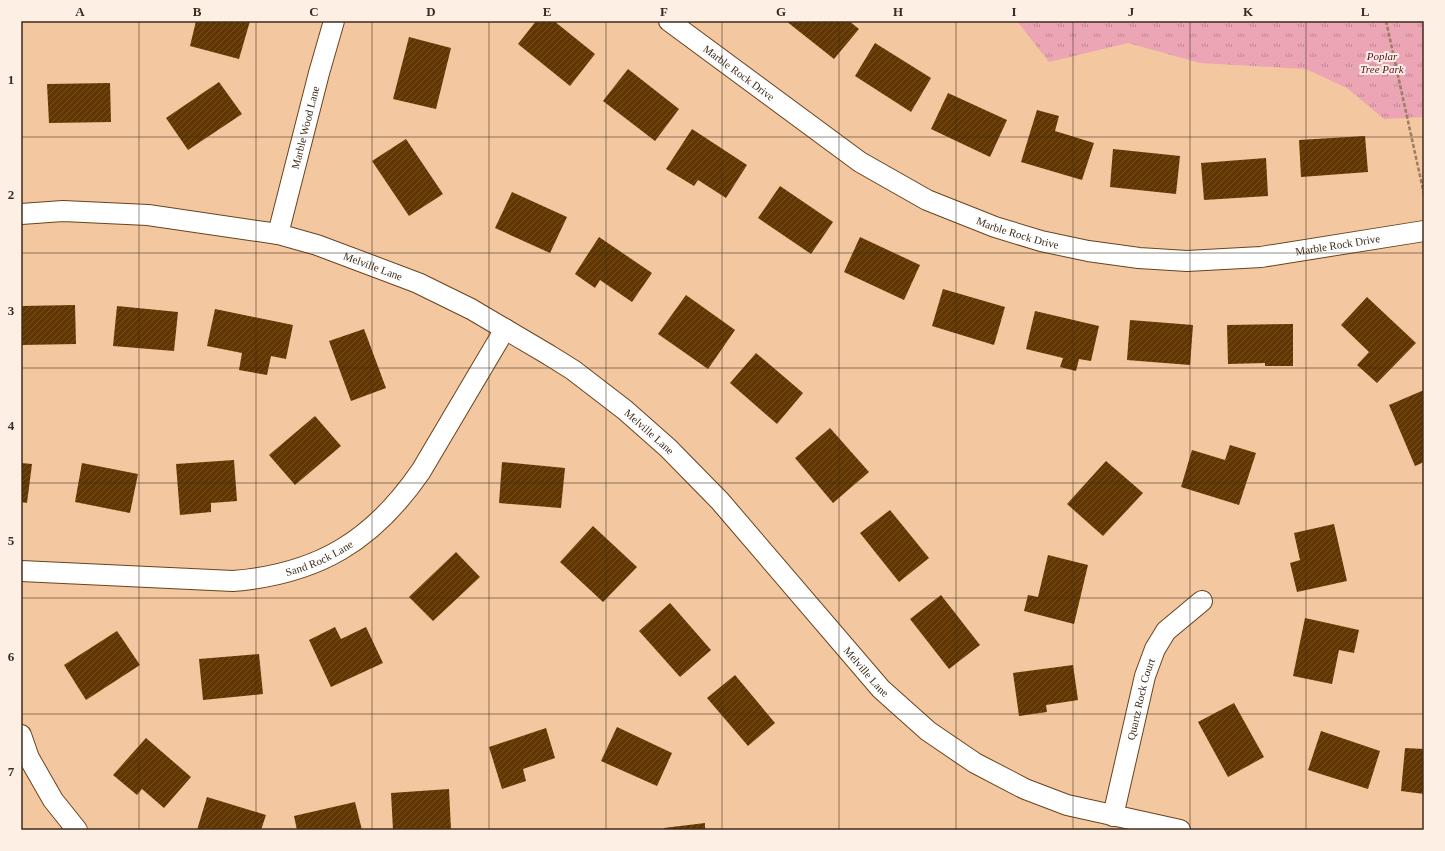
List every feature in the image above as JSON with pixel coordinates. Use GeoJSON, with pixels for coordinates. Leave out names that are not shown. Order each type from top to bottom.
{"type":"FeatureCollection","features":[{"type":"Feature","properties":{"kind":"street","name":"Marble Wood Lane"},"geometry":{"type":"LineString","coordinates":[[278,234],[319,73],[334,21]]}},
{"type":"Feature","properties":{"kind":"street","name":"Marble Rock Drive"},"geometry":{"type":"LineString","coordinates":[[669,21],[860,162],[927,200],[995,227],[1041,241],[1088,251],[1139,258],[1187,260],[1261,257],[1424,230]]}},
{"type":"Feature","properties":{"kind":"street","name":"Melville Lane"},"geometry":{"type":"LineString","coordinates":[[21,214],[63,211],[148,215],[278,234],[317,245],[418,283],[471,310],[550,355],[572,370],[625,410],[668,448],[720,501],[882,689],[928,731],[975,763],[1025,789],[1067,805],[1180,830]]}},
{"type":"Feature","properties":{"kind":"street","name":"Sand Rock Lane"},"geometry":{"type":"LineString","coordinates":[[21,571],[233,581],[259,579],[280,575],[306,567],[325,558],[370,530],[406,493],[421,471],[505,329]]}},
{"type":"Feature","properties":{"kind":"street","name":"Quartz Rock Court"},"geometry":{"type":"LineString","coordinates":[[1113,816],[1145,676],[1155,649],[1166,631],[1202,601]]}},
{"type":"Feature","properties":{"kind":"street"},"geometry":{"type":"LineString","coordinates":[[21,735],[29,758],[53,800],[77,830]]}},
{"type":"Feature","properties":{"kind":"path"},"geometry":{"type":"LineString","coordinates":[[1386,21],[1424,194]]}},
{"type":"Feature","properties":{"kind":"green space","name":"Poplar Tree Park"},"geometry":{"type":"Polygon","coordinates":[[[1017,21],[1424,21],[1424,117],[1384,119],[1347,88],[1306,69],[1200,63],[1128,43],[1049,62],[1017,21]]]}},
{"type":"Feature","properties":{"kind":"building"},"geometry":{"type":"Polygon","coordinates":[[[196,21],[250,21],[239,59],[190,46],[196,21]]]}},
{"type":"Feature","properties":{"kind":"building"},"geometry":{"type":"Polygon","coordinates":[[[536,21],[554,21],[595,54],[570,86],[518,44],[536,21]]]}},
{"type":"Feature","properties":{"kind":"building"},"geometry":{"type":"Polygon","coordinates":[[[786,21],[849,21],[859,29],[834,59],[786,21]]]}},
{"type":"Feature","properties":{"kind":"building"},"geometry":{"type":"Polygon","coordinates":[[[409,37],[451,48],[436,109],[393,99],[409,37]]]}},
{"type":"Feature","properties":{"kind":"building"},"geometry":{"type":"Polygon","coordinates":[[[875,43],[931,78],[911,112],[855,76],[875,43]]]}},
{"type":"Feature","properties":{"kind":"building"},"geometry":{"type":"Polygon","coordinates":[[[628,69],[679,109],[655,141],[603,101],[628,69]]]}},
{"type":"Feature","properties":{"kind":"building"},"geometry":{"type":"Polygon","coordinates":[[[219,82],[242,114],[188,150],[166,118],[219,82]]]}},
{"type":"Feature","properties":{"kind":"building"},"geometry":{"type":"Polygon","coordinates":[[[110,83],[111,122],[49,123],[47,84],[110,83]]]}},
{"type":"Feature","properties":{"kind":"building"},"geometry":{"type":"Polygon","coordinates":[[[948,93],[1007,120],[990,157],[931,129],[948,93]]]}},
{"type":"Feature","properties":{"kind":"building"},"geometry":{"type":"Polygon","coordinates":[[[1037,110],[1059,116],[1055,131],[1094,143],[1082,180],[1021,162],[1037,110]]]}},
{"type":"Feature","properties":{"kind":"building"},"geometry":{"type":"Polygon","coordinates":[[[692,129],[747,165],[726,198],[698,180],[694,186],[666,169],[692,129]]]}},
{"type":"Feature","properties":{"kind":"building"},"geometry":{"type":"Polygon","coordinates":[[[1365,136],[1368,172],[1301,177],[1299,140],[1365,136]]]}},
{"type":"Feature","properties":{"kind":"building"},"geometry":{"type":"Polygon","coordinates":[[[406,139],[443,194],[409,216],[372,161],[406,139]]]}},
{"type":"Feature","properties":{"kind":"building"},"geometry":{"type":"Polygon","coordinates":[[[1113,149],[1180,156],[1176,194],[1110,187],[1113,149]]]}},
{"type":"Feature","properties":{"kind":"building"},"geometry":{"type":"Polygon","coordinates":[[[1266,158],[1268,196],[1204,200],[1201,163],[1266,158]]]}},
{"type":"Feature","properties":{"kind":"building"},"geometry":{"type":"Polygon","coordinates":[[[780,186],[833,222],[811,254],[758,218],[780,186]]]}},
{"type":"Feature","properties":{"kind":"building"},"geometry":{"type":"Polygon","coordinates":[[[512,192],[567,217],[550,253],[495,228],[512,192]]]}},
{"type":"Feature","properties":{"kind":"building"},"geometry":{"type":"Polygon","coordinates":[[[599,237],[652,273],[632,302],[600,280],[595,288],[575,274],[599,237]]]}},
{"type":"Feature","properties":{"kind":"building"},"geometry":{"type":"Polygon","coordinates":[[[860,237],[920,265],[904,300],[844,272],[860,237]]]}},
{"type":"Feature","properties":{"kind":"building"},"geometry":{"type":"Polygon","coordinates":[[[943,289],[1005,307],[994,345],[932,326],[943,289]]]}},
{"type":"Feature","properties":{"kind":"building"},"geometry":{"type":"Polygon","coordinates":[[[686,295],[735,330],[708,369],[658,334],[686,295]]]}},
{"type":"Feature","properties":{"kind":"building"},"geometry":{"type":"Polygon","coordinates":[[[1367,297],[1416,343],[1377,383],[1357,365],[1369,352],[1341,325],[1367,297]]]}},
{"type":"Feature","properties":{"kind":"building"},"geometry":{"type":"Polygon","coordinates":[[[75,305],[76,344],[21,345],[21,306],[75,305]]]}},
{"type":"Feature","properties":{"kind":"building"},"geometry":{"type":"Polygon","coordinates":[[[117,306],[178,312],[174,351],[113,346],[117,306]]]}},
{"type":"Feature","properties":{"kind":"building"},"geometry":{"type":"Polygon","coordinates":[[[215,309],[293,325],[286,359],[271,356],[267,375],[239,370],[242,353],[207,346],[215,309]]]}},
{"type":"Feature","properties":{"kind":"building"},"geometry":{"type":"Polygon","coordinates":[[[1035,311],[1099,326],[1091,361],[1079,359],[1076,371],[1060,367],[1063,358],[1026,349],[1035,311]]]}},
{"type":"Feature","properties":{"kind":"building"},"geometry":{"type":"Polygon","coordinates":[[[1130,320],[1193,325],[1190,365],[1127,360],[1130,320]]]}},
{"type":"Feature","properties":{"kind":"building"},"geometry":{"type":"Polygon","coordinates":[[[1293,324],[1293,366],[1265,366],[1265,363],[1228,364],[1227,325],[1293,324]]]}},
{"type":"Feature","properties":{"kind":"building"},"geometry":{"type":"Polygon","coordinates":[[[364,329],[386,388],[351,401],[329,341],[364,329]]]}},
{"type":"Feature","properties":{"kind":"building"},"geometry":{"type":"Polygon","coordinates":[[[756,353],[803,393],[777,424],[730,383],[756,353]]]}},
{"type":"Feature","properties":{"kind":"building"},"geometry":{"type":"Polygon","coordinates":[[[1424,390],[1424,462],[1415,466],[1389,405],[1424,390]]]}},
{"type":"Feature","properties":{"kind":"building"},"geometry":{"type":"Polygon","coordinates":[[[315,416],[341,446],[295,485],[269,455],[315,416]]]}},
{"type":"Feature","properties":{"kind":"building"},"geometry":{"type":"Polygon","coordinates":[[[830,428],[869,472],[833,503],[795,458],[830,428]]]}},
{"type":"Feature","properties":{"kind":"building"},"geometry":{"type":"Polygon","coordinates":[[[1230,445],[1256,453],[1239,505],[1181,487],[1192,450],[1225,460],[1230,445]]]}},
{"type":"Feature","properties":{"kind":"building"},"geometry":{"type":"Polygon","coordinates":[[[234,460],[237,501],[211,503],[211,512],[180,515],[176,464],[234,460]]]}},
{"type":"Feature","properties":{"kind":"building"},"geometry":{"type":"Polygon","coordinates":[[[1106,461],[1143,493],[1103,536],[1067,504],[1106,461]]]}},
{"type":"Feature","properties":{"kind":"building"},"geometry":{"type":"Polygon","coordinates":[[[502,462],[565,468],[561,508],[499,503],[502,462]]]}},
{"type":"Feature","properties":{"kind":"building"},"geometry":{"type":"Polygon","coordinates":[[[21,463],[32,464],[27,503],[21,502],[21,463]]]}},
{"type":"Feature","properties":{"kind":"building"},"geometry":{"type":"Polygon","coordinates":[[[82,463],[138,474],[130,513],[75,502],[82,463]]]}},
{"type":"Feature","properties":{"kind":"building"},"geometry":{"type":"Polygon","coordinates":[[[890,510],[929,558],[899,582],[860,533],[890,510]]]}},
{"type":"Feature","properties":{"kind":"building"},"geometry":{"type":"Polygon","coordinates":[[[1334,524],[1347,581],[1297,592],[1290,563],[1300,560],[1294,533],[1334,524]]]}},
{"type":"Feature","properties":{"kind":"building"},"geometry":{"type":"Polygon","coordinates":[[[593,526],[637,567],[603,602],[560,562],[593,526]]]}},
{"type":"Feature","properties":{"kind":"building"},"geometry":{"type":"Polygon","coordinates":[[[456,552],[480,577],[433,621],[409,597],[456,552]]]}},
{"type":"Feature","properties":{"kind":"building"},"geometry":{"type":"Polygon","coordinates":[[[1048,555],[1088,565],[1074,624],[1024,611],[1028,595],[1038,597],[1048,555]]]}},
{"type":"Feature","properties":{"kind":"building"},"geometry":{"type":"Polygon","coordinates":[[[941,595],[980,645],[949,669],[910,619],[941,595]]]}},
{"type":"Feature","properties":{"kind":"building"},"geometry":{"type":"Polygon","coordinates":[[[670,603],[711,650],[680,677],[639,631],[670,603]]]}},
{"type":"Feature","properties":{"kind":"building"},"geometry":{"type":"Polygon","coordinates":[[[1305,618],[1359,630],[1354,653],[1339,650],[1332,684],[1293,676],[1305,618]]]}},
{"type":"Feature","properties":{"kind":"building"},"geometry":{"type":"Polygon","coordinates":[[[335,627],[341,639],[366,627],[383,663],[331,687],[309,640],[335,627]]]}},
{"type":"Feature","properties":{"kind":"building"},"geometry":{"type":"Polygon","coordinates":[[[117,631],[140,665],[86,700],[64,665],[117,631]]]}},
{"type":"Feature","properties":{"kind":"building"},"geometry":{"type":"Polygon","coordinates":[[[259,654],[263,694],[203,700],[199,659],[259,654]]]}},
{"type":"Feature","properties":{"kind":"building"},"geometry":{"type":"Polygon","coordinates":[[[1073,665],[1078,700],[1046,705],[1047,712],[1019,716],[1013,673],[1073,665]]]}},
{"type":"Feature","properties":{"kind":"building"},"geometry":{"type":"Polygon","coordinates":[[[735,675],[775,723],[748,746],[707,698],[735,675]]]}},
{"type":"Feature","properties":{"kind":"building"},"geometry":{"type":"Polygon","coordinates":[[[1234,703],[1264,757],[1228,777],[1198,722],[1234,703]]]}},
{"type":"Feature","properties":{"kind":"building"},"geometry":{"type":"Polygon","coordinates":[[[617,727],[672,753],[657,786],[601,761],[617,727]]]}},
{"type":"Feature","properties":{"kind":"building"},"geometry":{"type":"Polygon","coordinates":[[[546,728],[555,758],[523,769],[526,781],[502,789],[489,747],[546,728]]]}},
{"type":"Feature","properties":{"kind":"building"},"geometry":{"type":"Polygon","coordinates":[[[1321,731],[1380,751],[1368,789],[1308,770],[1321,731]]]}},
{"type":"Feature","properties":{"kind":"building"},"geometry":{"type":"Polygon","coordinates":[[[146,738],[191,777],[164,808],[142,789],[137,795],[113,775],[146,738]]]}},
{"type":"Feature","properties":{"kind":"building"},"geometry":{"type":"Polygon","coordinates":[[[1405,748],[1424,749],[1424,794],[1401,791],[1405,748]]]}},
{"type":"Feature","properties":{"kind":"building"},"geometry":{"type":"Polygon","coordinates":[[[449,789],[451,830],[393,830],[391,793],[449,789]]]}},
{"type":"Feature","properties":{"kind":"building"},"geometry":{"type":"Polygon","coordinates":[[[207,797],[266,815],[261,830],[197,830],[207,797]]]}},
{"type":"Feature","properties":{"kind":"building"},"geometry":{"type":"Polygon","coordinates":[[[355,802],[362,830],[297,830],[294,816],[355,802]]]}},
{"type":"Feature","properties":{"kind":"building"},"geometry":{"type":"Polygon","coordinates":[[[705,823],[705,830],[665,830],[664,828],[705,823]]]}}]}
